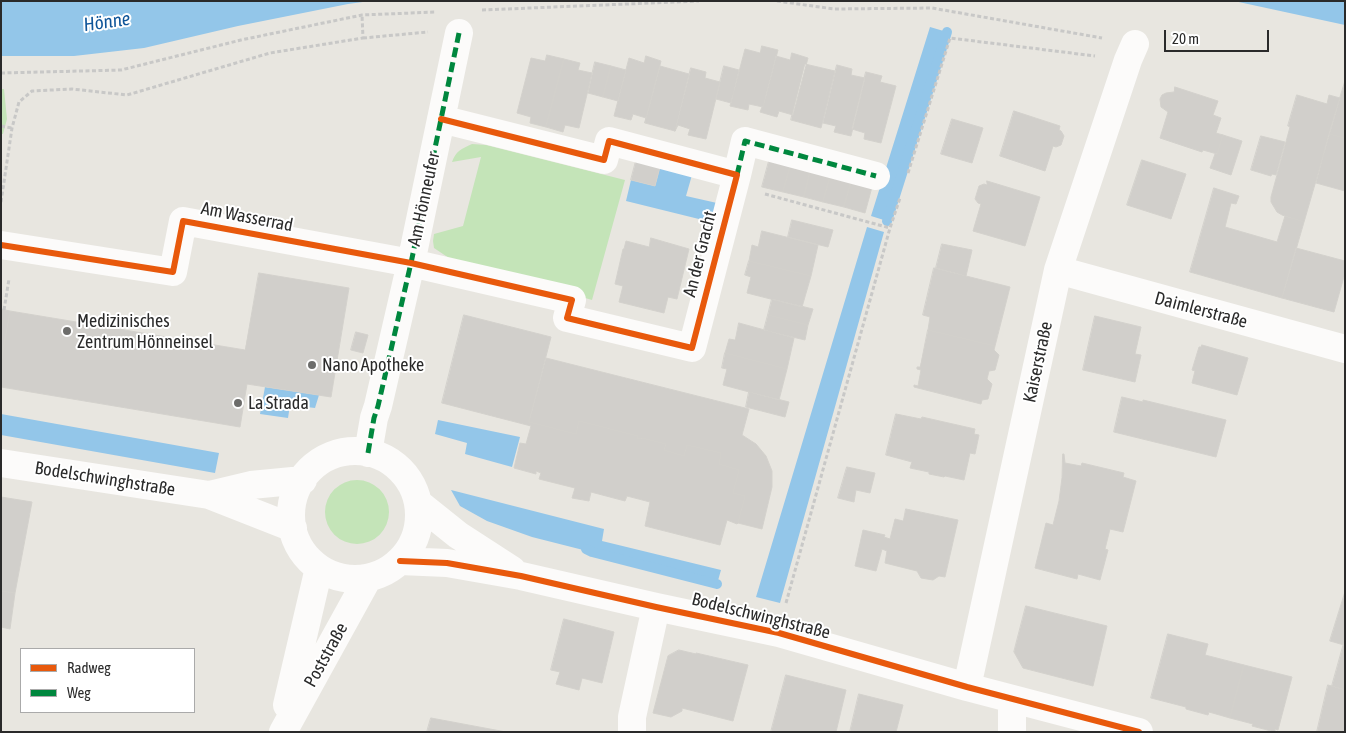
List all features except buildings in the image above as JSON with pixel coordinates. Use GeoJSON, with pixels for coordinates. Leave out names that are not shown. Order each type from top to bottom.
{"type":"FeatureCollection","features":[{"type":"Feature","properties":{"kind":"street","name":"Am Hönneufer"},"geometry":{"type":"LineString","coordinates":[[368,453],[374,418],[411,263],[459,33]]}},
{"type":"Feature","properties":{"kind":"street","name":"Kaiserstraße"},"geometry":{"type":"LineString","coordinates":[[967,687],[1058,270],[1132,52]]}},
{"type":"Feature","properties":{"kind":"street"},"geometry":{"type":"LineString","coordinates":[[441,119],[604,160],[609,141],[735,180]]}},
{"type":"Feature","properties":{"kind":"street","name":"An der Gracht"},"geometry":{"type":"LineString","coordinates":[[411,263],[572,300],[567,318],[692,348],[745,141],[876,176]]}},
{"type":"Feature","properties":{"kind":"street","name":"Am Wasserrad"},"geometry":{"type":"LineString","coordinates":[[1,245],[173,272],[183,220],[411,263]]}},
{"type":"Feature","properties":{"kind":"street","name":"Daimlerstraße"},"geometry":{"type":"LineString","coordinates":[[1058,270],[1344,348]]}},
{"type":"Feature","properties":{"kind":"street","name":"Bodelschwinghstraße"},"geometry":{"type":"LineString","coordinates":[[343,452],[368,453],[386,459],[401,470],[408,480],[415,491],[418,503],[418,528],[408,551],[391,568],[368,578],[343,578],[320,568],[302,551],[296,540],[293,528],[293,503],[296,491],[310,470],[331,456],[343,452]]}},
{"type":"Feature","properties":{"kind":"street","name":"Bodelschwinghstraße"},"geometry":{"type":"LineString","coordinates":[[1,463],[209,495],[293,528]]}},
{"type":"Feature","properties":{"kind":"street","name":"Bodelschwinghstraße"},"geometry":{"type":"LineString","coordinates":[[209,495],[251,485],[303,480]]}},
{"type":"Feature","properties":{"kind":"street","name":"Bodelschwinghstraße"},"geometry":{"type":"LineString","coordinates":[[418,503],[458,535],[521,576]]}},
{"type":"Feature","properties":{"kind":"street","name":"Bodelschwinghstraße"},"geometry":{"type":"LineString","coordinates":[[400,561],[447,563],[521,576],[779,633],[967,687],[1139,732]]}},
{"type":"Feature","properties":{"kind":"street","name":"Poststraße"},"geometry":{"type":"LineString","coordinates":[[282,732],[320,568]]}},
{"type":"Feature","properties":{"kind":"street","name":"Poststraße"},"geometry":{"type":"LineString","coordinates":[[282,732],[368,578]]}},
{"type":"Feature","properties":{"kind":"street"},"geometry":{"type":"LineString","coordinates":[[632,732],[632,717],[656,607]]}},
{"type":"Feature","properties":{"kind":"street"},"geometry":{"type":"LineString","coordinates":[[1012,699],[1012,732]]}},
{"type":"Feature","properties":{"kind":"path"},"geometry":{"type":"LineString","coordinates":[[481,10],[699,1]]}},
{"type":"Feature","properties":{"kind":"path"},"geometry":{"type":"LineString","coordinates":[[777,1],[834,9],[932,8],[1132,52]]}},
{"type":"Feature","properties":{"kind":"path"},"geometry":{"type":"LineString","coordinates":[[1,73],[121,70],[240,40],[362,15],[441,12]]}},
{"type":"Feature","properties":{"kind":"path"},"geometry":{"type":"LineString","coordinates":[[362,15],[364,38]]}},
{"type":"Feature","properties":{"kind":"path"},"geometry":{"type":"LineString","coordinates":[[1,202],[12,128],[19,102],[32,91],[72,89],[127,96],[270,53],[364,38],[431,32]]}},
{"type":"Feature","properties":{"kind":"path"},"geometry":{"type":"LineString","coordinates":[[905,181],[950,38],[1132,52]]}},
{"type":"Feature","properties":{"kind":"path"},"geometry":{"type":"LineString","coordinates":[[1,126],[12,128]]}},
{"type":"Feature","properties":{"kind":"path"},"geometry":{"type":"LineString","coordinates":[[735,180],[890,228]]}},
{"type":"Feature","properties":{"kind":"path"},"geometry":{"type":"LineString","coordinates":[[779,633],[782,615],[902,191]]}},
{"type":"Feature","properties":{"kind":"green space"},"geometry":{"type":"Polygon","coordinates":[[[1,89],[4,89],[7,119],[3,134],[1,134],[1,89]]]}},
{"type":"Feature","properties":{"kind":"green space"},"geometry":{"type":"Polygon","coordinates":[[[472,144],[486,145],[625,180],[592,300],[449,258],[434,248],[434,234],[463,226],[481,157],[452,162],[459,151],[472,144]]]}},
{"type":"Feature","properties":{"kind":"green space"},"geometry":{"type":"Polygon","coordinates":[[[357,480],[375,486],[383,494],[389,512],[383,530],[375,538],[357,544],[339,538],[331,530],[325,512],[331,494],[339,486],[357,480]]]}},
{"type":"Feature","properties":{"kind":"water","name":"Hönne"},"geometry":{"type":"Polygon","coordinates":[[[1,1],[370,1],[238,26],[144,48],[74,56],[1,56],[1,1]]]}},
{"type":"Feature","properties":{"kind":"water"},"geometry":{"type":"Polygon","coordinates":[[[1234,1],[1345,1],[1345,25],[1234,1]]]}},
{"type":"Feature","properties":{"kind":"water"},"geometry":{"type":"Polygon","coordinates":[[[930,27],[947,32],[887,221],[871,216],[930,27]]]}},
{"type":"Feature","properties":{"kind":"water"},"geometry":{"type":"Polygon","coordinates":[[[660,167],[692,175],[686,196],[717,203],[711,222],[626,201],[631,180],[655,186],[660,167]]]}},
{"type":"Feature","properties":{"kind":"water"},"geometry":{"type":"Polygon","coordinates":[[[867,227],[884,232],[780,603],[756,597],[867,227]]]}},
{"type":"Feature","properties":{"kind":"water"},"geometry":{"type":"Polygon","coordinates":[[[265,387],[319,395],[315,408],[290,405],[288,418],[260,414],[265,387]]]}},
{"type":"Feature","properties":{"kind":"water"},"geometry":{"type":"Polygon","coordinates":[[[1,414],[219,453],[215,473],[1,435],[1,414]]]}},
{"type":"Feature","properties":{"kind":"water"},"geometry":{"type":"Polygon","coordinates":[[[438,420],[520,437],[512,467],[465,454],[467,443],[435,434],[438,420]]]}},
{"type":"Feature","properties":{"kind":"water"},"geometry":{"type":"Polygon","coordinates":[[[451,490],[604,529],[602,541],[721,570],[717,584],[532,537],[487,521],[460,506],[451,490]]]}},
{"type":"Feature","properties":{"kind":"waterway"},"geometry":{"type":"LineString","coordinates":[[887,221],[947,32]]}},
{"type":"Feature","properties":{"kind":"waterway"},"geometry":{"type":"LineString","coordinates":[[586,549],[717,584]]}},
{"type":"Feature","properties":{"kind":"marked path"},"geometry":{"type":"LineString","coordinates":[[368,453],[374,418],[411,263],[459,33]]}},
{"type":"Feature","properties":{"kind":"marked path"},"geometry":{"type":"LineString","coordinates":[[737,175],[745,141],[876,176]]}},
{"type":"Feature","properties":{"kind":"cycle path"},"geometry":{"type":"LineString","coordinates":[[1,245],[173,272],[183,221],[411,263],[572,300],[567,318],[692,348],[737,175],[609,141],[604,160],[441,119]]}},
{"type":"Feature","properties":{"kind":"cycle path"},"geometry":{"type":"LineString","coordinates":[[400,561],[447,563],[521,576],[779,633],[967,687],[1139,732]]}},
{"type":"Feature","properties":{"kind":"place","name":"Medizinisches Zentrum Hönneinsel"},"geometry":{"type":"Point","coordinates":[67,331]}},
{"type":"Feature","properties":{"kind":"place","name":"Nano Apotheke"},"geometry":{"type":"Point","coordinates":[312,365]}},
{"type":"Feature","properties":{"kind":"place","name":"La Strada"},"geometry":{"type":"Point","coordinates":[238,403]}}]}
